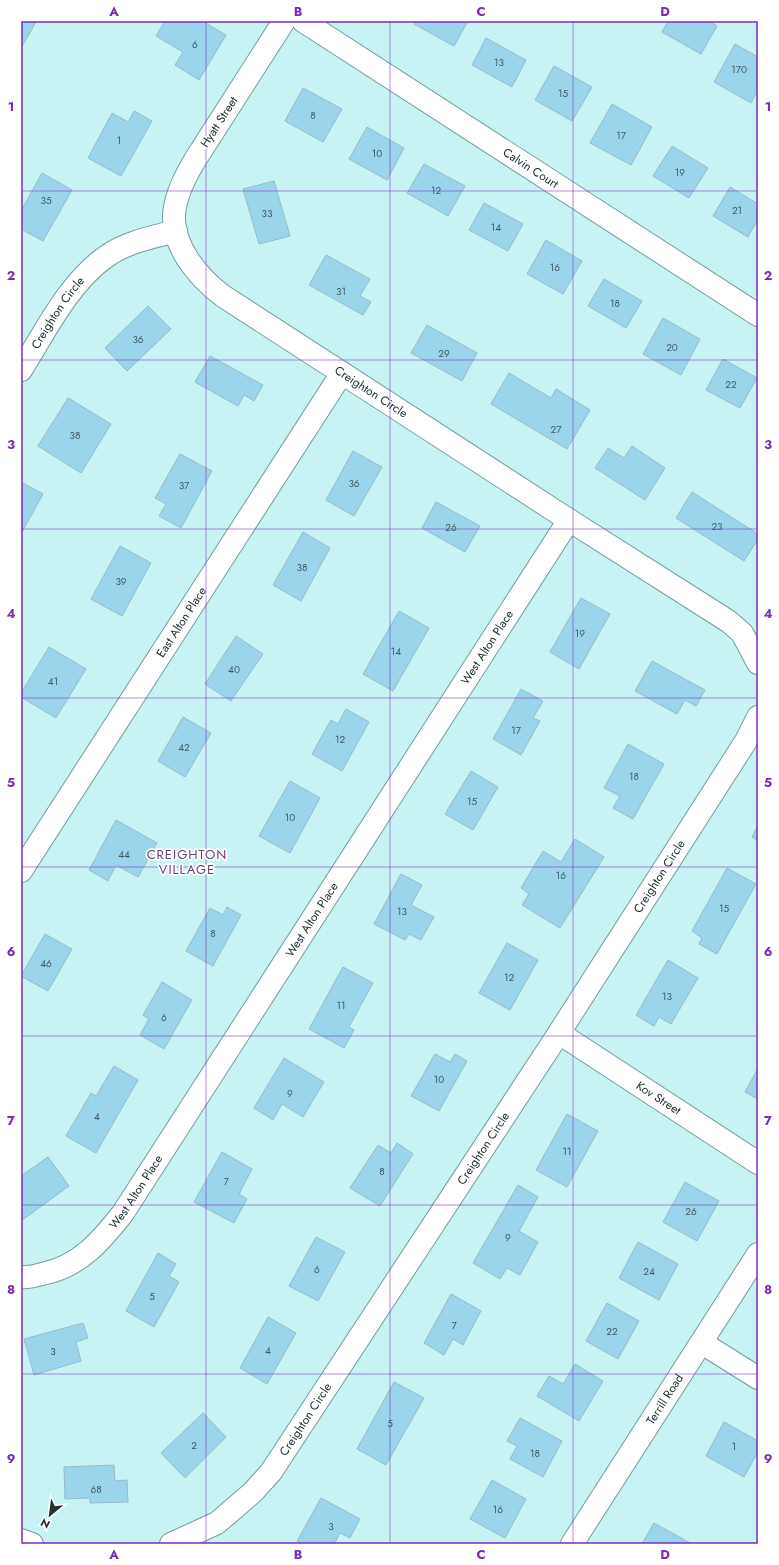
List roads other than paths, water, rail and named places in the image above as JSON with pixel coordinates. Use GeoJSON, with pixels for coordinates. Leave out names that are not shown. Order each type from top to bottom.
{"type":"FeatureCollection","features":[{"type":"Feature","properties":{"kind":"street","name":"Hyatt Street"},"geometry":{"type":"LineString","coordinates":[[176,231],[174,215],[184,179],[284,21]]}},
{"type":"Feature","properties":{"kind":"street","name":"Calvin Court"},"geometry":{"type":"LineString","coordinates":[[303,21],[758,315]]}},
{"type":"Feature","properties":{"kind":"street","name":"Creighton Circle"},"geometry":{"type":"LineString","coordinates":[[21,370],[75,286],[90,269],[108,255],[129,245],[176,231],[188,259],[208,286],[569,520],[728,621],[742,633],[758,663]]}},
{"type":"Feature","properties":{"kind":"street","name":"East Alton Place"},"geometry":{"type":"LineString","coordinates":[[21,871],[342,373]]}},
{"type":"Feature","properties":{"kind":"street","name":"West Alton Place"},"geometry":{"type":"LineString","coordinates":[[21,1277],[48,1273],[71,1265],[92,1251],[123,1213],[569,520]]}},
{"type":"Feature","properties":{"kind":"street","name":"Creighton Circle"},"geometry":{"type":"LineString","coordinates":[[171,1544],[217,1523],[253,1492],[271,1472],[559,1033],[746,741],[758,717]]}},
{"type":"Feature","properties":{"kind":"street","name":"Kov Street"},"geometry":{"type":"LineString","coordinates":[[559,1033],[758,1163]]}},
{"type":"Feature","properties":{"kind":"street","name":"Terrill Road"},"geometry":{"type":"LineString","coordinates":[[572,1544],[758,1254]]}},
{"type":"Feature","properties":{"kind":"street"},"geometry":{"type":"LineString","coordinates":[[702,1343],[758,1378]]}},
{"type":"Feature","properties":{"kind":"street"},"geometry":{"type":"LineString","coordinates":[[21,1540],[32,1544]]}},
{"type":"Feature","properties":{"kind":"district","name":"CREIGHTON VILLAGE"},"geometry":{"type":"Point","coordinates":[187,862]}}]}
